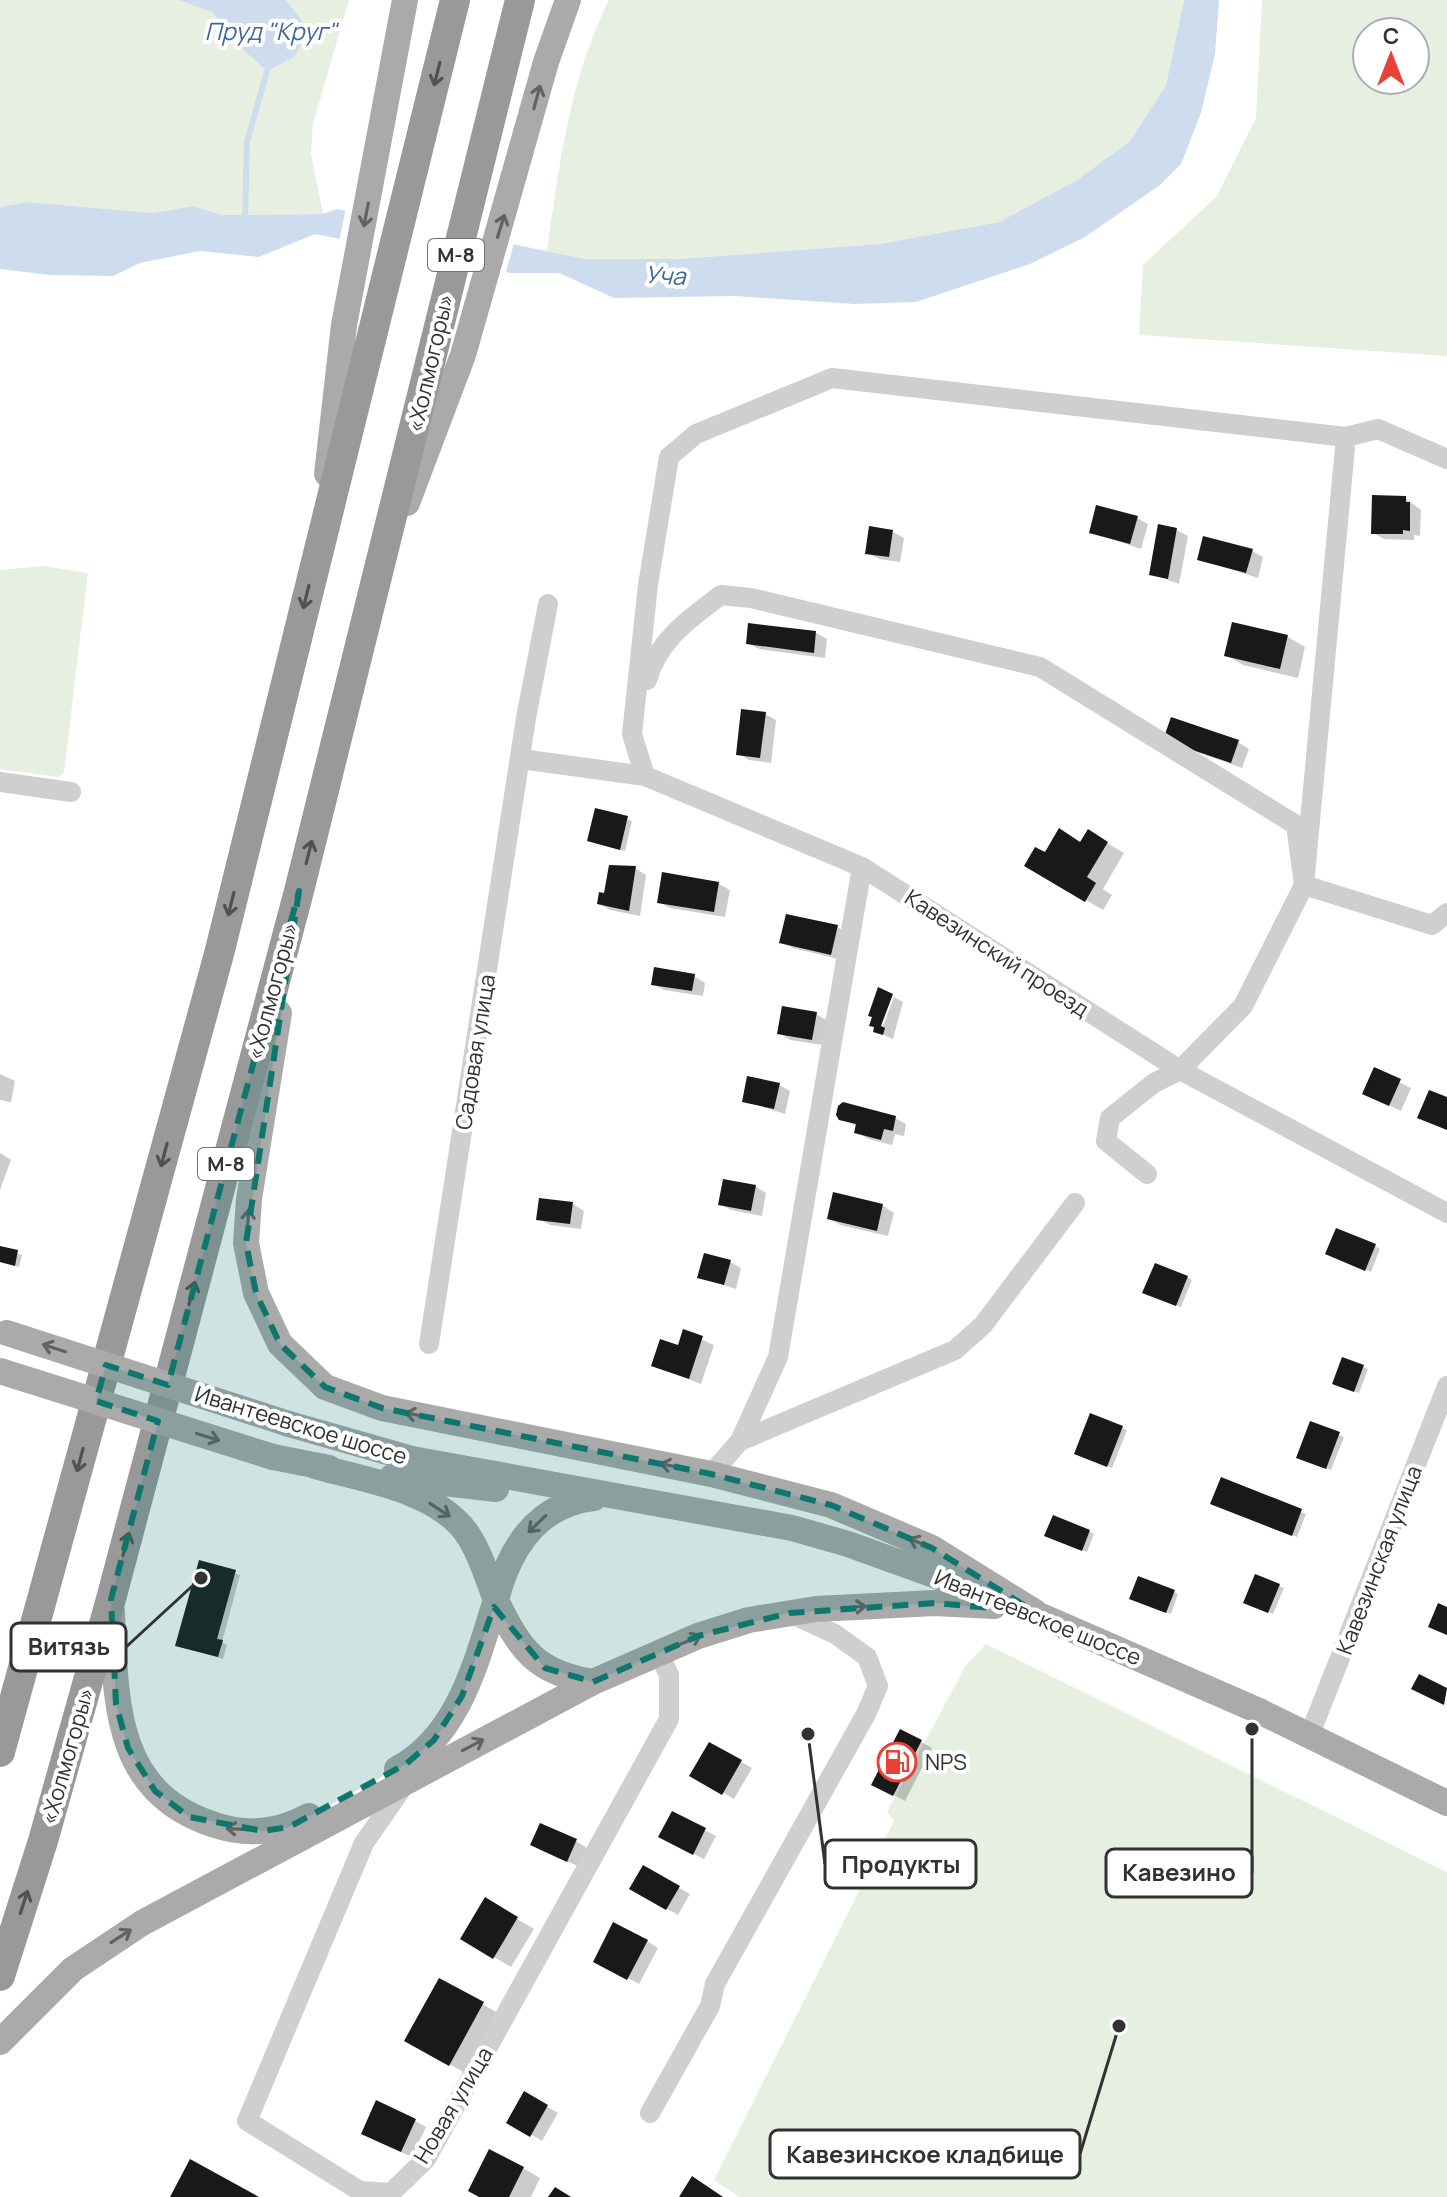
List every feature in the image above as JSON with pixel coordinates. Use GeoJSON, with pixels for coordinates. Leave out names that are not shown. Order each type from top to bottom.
{"type":"FeatureCollection","features":[{"type":"Feature","properties":{"kind":"highway","name":"М-8"},"geometry":{"type":"LineString","coordinates":[[0,1752],[219,954],[318,550],[358,328],[419,148],[455,0]]}},
{"type":"Feature","properties":{"kind":"highway","name":"«Холмогоры»"},"geometry":{"type":"LineString","coordinates":[[0,1976],[43,1841],[111,1599],[299,891],[520,0]]}},
{"type":"Feature","properties":{"kind":"main road"},"geometry":{"type":"LineString","coordinates":[[358,328],[381,138],[405,0]]}},
{"type":"Feature","properties":{"kind":"main road"},"geometry":{"type":"LineString","coordinates":[[376,585],[463,355],[518,172],[546,62],[568,0]]}},
{"type":"Feature","properties":{"kind":"main road"},"geometry":{"type":"LineString","coordinates":[[299,891],[262,1114],[246,1243],[256,1293],[280,1344],[325,1387],[382,1408],[711,1474],[831,1505],[932,1548],[1035,1612]]}},
{"type":"Feature","properties":{"kind":"main road","name":"Ивантеевское шоссе"},"geometry":{"type":"LineString","coordinates":[[3,1331],[289,1424],[412,1459],[607,1497],[792,1528],[848,1544],[1035,1612],[1310,1734],[1447,1803]]}},
{"type":"Feature","properties":{"kind":"main road","name":"Ивантеевское шоссе"},"geometry":{"type":"LineString","coordinates":[[0,1371],[273,1457],[315,1466],[459,1487],[607,1497]]}},
{"type":"Feature","properties":{"kind":"main road"},"geometry":{"type":"LineString","coordinates":[[315,1466],[408,1494],[448,1515],[476,1549],[512,1633],[528,1654],[556,1674],[593,1682]]}},
{"type":"Feature","properties":{"kind":"main road"},"geometry":{"type":"LineString","coordinates":[[111,1599],[116,1704],[128,1748],[155,1791],[189,1817],[226,1829],[263,1831],[289,1827],[406,1764],[426,1748],[443,1729],[462,1696],[512,1554],[535,1525],[567,1503],[607,1497]]}},
{"type":"Feature","properties":{"kind":"main road"},"geometry":{"type":"LineString","coordinates":[[0,2042],[45,1994],[89,1956],[142,1923],[593,1682],[721,1628],[789,1613],[935,1603],[1035,1612]]}},
{"type":"Feature","properties":{"kind":"street"},"geometry":{"type":"LineString","coordinates":[[645,776],[632,734],[648,585],[669,457],[696,434],[751,408],[832,378],[1346,437],[1378,429],[1447,459]]}},
{"type":"Feature","properties":{"kind":"street"},"geometry":{"type":"LineString","coordinates":[[1147,1174],[1106,1141],[1110,1118],[1154,1083],[1180,1070],[1243,1006],[1304,885],[1346,437]]}},
{"type":"Feature","properties":{"kind":"street"},"geometry":{"type":"LineString","coordinates":[[632,734],[652,659],[675,631],[721,595],[751,598],[1040,667],[1296,825],[1304,885]]}},
{"type":"Feature","properties":{"kind":"street","name":"Садовая улица"},"geometry":{"type":"LineString","coordinates":[[429,1344],[548,604]]}},
{"type":"Feature","properties":{"kind":"street","name":"Кавезинский проезд"},"geometry":{"type":"LineString","coordinates":[[521,759],[645,776],[862,867],[1180,1070],[1447,1213]]}},
{"type":"Feature","properties":{"kind":"street"},"geometry":{"type":"LineString","coordinates":[[0,782],[71,792]]}},
{"type":"Feature","properties":{"kind":"street"},"geometry":{"type":"LineString","coordinates":[[711,1474],[740,1441],[778,1357],[862,867]]}},
{"type":"Feature","properties":{"kind":"street"},"geometry":{"type":"LineString","coordinates":[[1304,885],[1432,925],[1447,913]]}},
{"type":"Feature","properties":{"kind":"street"},"geometry":{"type":"LineString","coordinates":[[740,1441],[955,1350],[983,1325],[1075,1203]]}},
{"type":"Feature","properties":{"kind":"street","name":"Кавезинская улица"},"geometry":{"type":"LineString","coordinates":[[1310,1734],[1447,1386]]}},
{"type":"Feature","properties":{"kind":"street"},"geometry":{"type":"LineString","coordinates":[[650,2113],[710,2006],[715,1984],[859,1727],[878,1686],[867,1657],[835,1634],[789,1613]]}},
{"type":"Feature","properties":{"kind":"street","name":"Новая улица"},"geometry":{"type":"LineString","coordinates":[[409,1779],[364,1843],[247,2121],[360,2191],[391,2193],[426,2159],[669,1719],[669,1675],[659,1654]]}},
{"type":"Feature","properties":{"kind":"highlighted area"},"geometry":{"type":"Polygon","coordinates":[[[299,891],[246,1243],[256,1293],[280,1344],[325,1387],[382,1408],[711,1474],[831,1505],[932,1548],[1035,1612],[935,1603],[789,1613],[698,1636],[593,1682],[545,1668],[494,1607],[462,1696],[434,1740],[406,1764],[289,1827],[263,1831],[189,1817],[155,1791],[128,1748],[116,1704],[111,1599],[158,1421],[96,1401],[106,1365],[168,1385],[299,891]]]}},
{"type":"Feature","properties":{"kind":"shaded area"},"geometry":{"type":"Polygon","coordinates":[[[0,0],[179,0],[213,13],[233,41],[308,30],[286,0],[349,0],[313,124],[311,154],[323,214],[222,215],[193,206],[152,213],[28,202],[0,207],[0,0]]]}},
{"type":"Feature","properties":{"kind":"shaded area"},"geometry":{"type":"Polygon","coordinates":[[[609,0],[1184,0],[1166,85],[1130,141],[1077,180],[999,222],[879,244],[679,259],[586,259],[547,251],[575,91],[609,0]]]}},
{"type":"Feature","properties":{"kind":"shaded area"},"geometry":{"type":"Polygon","coordinates":[[[1262,0],[1447,0],[1447,356],[1139,335],[1143,265],[1217,196],[1256,118],[1262,0]]]}},
{"type":"Feature","properties":{"kind":"shaded area"},"geometry":{"type":"Polygon","coordinates":[[[43,566],[88,573],[64,772],[59,777],[0,769],[0,570],[43,566]]]}},
{"type":"Feature","properties":{"kind":"shaded area"},"geometry":{"type":"Polygon","coordinates":[[[986,1644],[1447,1872],[1447,2197],[739,2197],[714,2180],[894,1821],[887,1812],[966,1665],[986,1644]]]}},
{"type":"Feature","properties":{"kind":"water","name":"Пруд \"Круг\""},"geometry":{"type":"Polygon","coordinates":[[[179,0],[286,0],[309,30],[294,57],[267,71],[233,41],[213,13],[179,0]]]}},
{"type":"Feature","properties":{"kind":"water","name":"Уча"},"geometry":{"type":"Polygon","coordinates":[[[1184,0],[1219,0],[1215,54],[1201,113],[1181,164],[1160,185],[1085,237],[1030,264],[916,302],[854,304],[734,296],[614,298],[559,273],[511,273],[315,234],[259,257],[200,251],[140,263],[113,276],[50,275],[0,269],[0,207],[28,202],[152,213],[193,206],[222,215],[323,214],[337,209],[586,259],[679,259],[879,244],[999,222],[1077,180],[1130,141],[1166,85],[1184,0]]]}},
{"type":"Feature","properties":{"kind":"pier"},"geometry":{"type":"Polygon","coordinates":[[[346,207],[515,240],[505,275],[339,242],[346,207]]]}},
{"type":"Feature","properties":{"kind":"building"},"geometry":{"type":"Polygon","coordinates":[[[1372,495],[1406,496],[1406,502],[1410,502],[1410,531],[1403,530],[1403,534],[1371,534],[1372,495]]]}},
{"type":"Feature","properties":{"kind":"building"},"geometry":{"type":"Polygon","coordinates":[[[1096,505],[1138,516],[1130,544],[1089,533],[1096,505]]]}},
{"type":"Feature","properties":{"kind":"building"},"geometry":{"type":"Polygon","coordinates":[[[1158,524],[1177,528],[1168,579],[1149,575],[1158,524]]]}},
{"type":"Feature","properties":{"kind":"building"},"geometry":{"type":"Polygon","coordinates":[[[869,526],[893,530],[889,557],[865,554],[869,526]]]}},
{"type":"Feature","properties":{"kind":"building"},"geometry":{"type":"Polygon","coordinates":[[[1203,536],[1253,549],[1246,573],[1197,560],[1203,536]]]}},
{"type":"Feature","properties":{"kind":"building"},"geometry":{"type":"Polygon","coordinates":[[[1232,622],[1288,635],[1280,669],[1224,656],[1232,622]]]}},
{"type":"Feature","properties":{"kind":"building"},"geometry":{"type":"Polygon","coordinates":[[[748,623],[816,631],[814,653],[746,644],[748,623]]]}},
{"type":"Feature","properties":{"kind":"building"},"geometry":{"type":"Polygon","coordinates":[[[741,709],[766,712],[760,758],[736,755],[741,709]]]}},
{"type":"Feature","properties":{"kind":"building"},"geometry":{"type":"Polygon","coordinates":[[[1171,717],[1239,740],[1231,763],[1163,740],[1171,717]]]}},
{"type":"Feature","properties":{"kind":"building"},"geometry":{"type":"Polygon","coordinates":[[[595,808],[628,816],[620,850],[587,841],[595,808]]]}},
{"type":"Feature","properties":{"kind":"building"},"geometry":{"type":"Polygon","coordinates":[[[1059,828],[1080,842],[1088,829],[1108,842],[1087,877],[1096,883],[1085,902],[1024,866],[1035,847],[1045,852],[1059,828]]]}},
{"type":"Feature","properties":{"kind":"building"},"geometry":{"type":"Polygon","coordinates":[[[609,865],[636,866],[629,911],[597,904],[599,892],[604,893],[609,865]]]}},
{"type":"Feature","properties":{"kind":"building"},"geometry":{"type":"Polygon","coordinates":[[[662,872],[719,882],[714,912],[657,903],[662,872]]]}},
{"type":"Feature","properties":{"kind":"building"},"geometry":{"type":"Polygon","coordinates":[[[786,914],[838,925],[831,955],[779,943],[786,914]]]}},
{"type":"Feature","properties":{"kind":"building"},"geometry":{"type":"Polygon","coordinates":[[[654,967],[695,974],[692,991],[651,985],[654,967]]]}},
{"type":"Feature","properties":{"kind":"building"},"geometry":{"type":"Polygon","coordinates":[[[878,987],[893,994],[881,1026],[885,1028],[883,1035],[873,1032],[874,1027],[869,1026],[872,1017],[868,1016],[878,987]]]}},
{"type":"Feature","properties":{"kind":"building"},"geometry":{"type":"Polygon","coordinates":[[[782,1006],[817,1012],[812,1040],[777,1034],[782,1006]]]}},
{"type":"Feature","properties":{"kind":"building"},"geometry":{"type":"Polygon","coordinates":[[[1374,1067],[1401,1079],[1389,1106],[1362,1094],[1374,1067]]]}},
{"type":"Feature","properties":{"kind":"building"},"geometry":{"type":"Polygon","coordinates":[[[747,1076],[780,1083],[774,1109],[742,1102],[747,1076]]]}},
{"type":"Feature","properties":{"kind":"building"},"geometry":{"type":"Polygon","coordinates":[[[1429,1090],[1447,1097],[1447,1130],[1417,1118],[1429,1090]]]}},
{"type":"Feature","properties":{"kind":"building"},"geometry":{"type":"Polygon","coordinates":[[[843,1102],[896,1116],[893,1131],[884,1129],[881,1140],[854,1133],[856,1124],[839,1120],[836,1115],[838,1106],[843,1102]]]}},
{"type":"Feature","properties":{"kind":"building"},"geometry":{"type":"Polygon","coordinates":[[[723,1179],[756,1185],[751,1211],[718,1205],[723,1179]]]}},
{"type":"Feature","properties":{"kind":"building"},"geometry":{"type":"Polygon","coordinates":[[[833,1192],[883,1204],[877,1231],[827,1219],[833,1192]]]}},
{"type":"Feature","properties":{"kind":"building"},"geometry":{"type":"Polygon","coordinates":[[[539,1198],[573,1202],[570,1224],[536,1220],[539,1198]]]}},
{"type":"Feature","properties":{"kind":"building"},"geometry":{"type":"Polygon","coordinates":[[[1336,1228],[1376,1244],[1365,1271],[1325,1254],[1336,1228]]]}},
{"type":"Feature","properties":{"kind":"building"},"geometry":{"type":"Polygon","coordinates":[[[0,1246],[18,1250],[15,1266],[0,1262],[0,1246]]]}},
{"type":"Feature","properties":{"kind":"building"},"geometry":{"type":"Polygon","coordinates":[[[704,1253],[731,1260],[724,1285],[697,1278],[704,1253]]]}},
{"type":"Feature","properties":{"kind":"building"},"geometry":{"type":"Polygon","coordinates":[[[1155,1263],[1188,1276],[1176,1306],[1142,1293],[1155,1263]]]}},
{"type":"Feature","properties":{"kind":"building"},"geometry":{"type":"Polygon","coordinates":[[[683,1329],[703,1336],[689,1379],[651,1366],[660,1339],[678,1345],[683,1329]]]}},
{"type":"Feature","properties":{"kind":"building"},"geometry":{"type":"Polygon","coordinates":[[[1342,1357],[1364,1365],[1354,1392],[1332,1384],[1342,1357]]]}},
{"type":"Feature","properties":{"kind":"building"},"geometry":{"type":"Polygon","coordinates":[[[1090,1413],[1123,1426],[1107,1467],[1074,1454],[1090,1413]]]}},
{"type":"Feature","properties":{"kind":"building"},"geometry":{"type":"Polygon","coordinates":[[[1310,1421],[1340,1432],[1326,1469],[1296,1458],[1310,1421]]]}},
{"type":"Feature","properties":{"kind":"building"},"geometry":{"type":"Polygon","coordinates":[[[1221,1477],[1302,1509],[1292,1536],[1210,1504],[1221,1477]]]}},
{"type":"Feature","properties":{"kind":"building"},"geometry":{"type":"Polygon","coordinates":[[[1053,1515],[1090,1530],[1082,1551],[1044,1536],[1053,1515]]]}},
{"type":"Feature","properties":{"kind":"building"},"geometry":{"type":"Polygon","coordinates":[[[199,1560],[236,1570],[217,1639],[223,1640],[218,1657],[175,1646],[199,1560]]]}},
{"type":"Feature","properties":{"kind":"building"},"geometry":{"type":"Polygon","coordinates":[[[1255,1574],[1280,1584],[1268,1613],[1243,1603],[1255,1574]]]}},
{"type":"Feature","properties":{"kind":"building"},"geometry":{"type":"Polygon","coordinates":[[[1138,1576],[1175,1590],[1166,1613],[1129,1599],[1138,1576]]]}},
{"type":"Feature","properties":{"kind":"building"},"geometry":{"type":"Polygon","coordinates":[[[1438,1603],[1447,1607],[1447,1635],[1428,1627],[1438,1603]]]}},
{"type":"Feature","properties":{"kind":"building"},"geometry":{"type":"Polygon","coordinates":[[[1419,1674],[1447,1688],[1444,1705],[1411,1689],[1419,1674]]]}},
{"type":"Feature","properties":{"kind":"building","name":"NPS"},"geometry":{"type":"Polygon","coordinates":[[[900,1729],[922,1740],[893,1796],[871,1785],[900,1729]]]}},
{"type":"Feature","properties":{"kind":"building"},"geometry":{"type":"Polygon","coordinates":[[[709,1742],[742,1760],[722,1795],[689,1776],[709,1742]]]}},
{"type":"Feature","properties":{"kind":"building"},"geometry":{"type":"Polygon","coordinates":[[[672,1811],[706,1828],[693,1855],[658,1837],[672,1811]]]}},
{"type":"Feature","properties":{"kind":"building"},"geometry":{"type":"Polygon","coordinates":[[[540,1823],[577,1839],[567,1862],[530,1845],[540,1823]]]}},
{"type":"Feature","properties":{"kind":"building"},"geometry":{"type":"Polygon","coordinates":[[[643,1865],[680,1886],[666,1910],[629,1889],[643,1865]]]}},
{"type":"Feature","properties":{"kind":"building"},"geometry":{"type":"Polygon","coordinates":[[[485,1897],[518,1917],[493,1959],[460,1939],[485,1897]]]}},
{"type":"Feature","properties":{"kind":"building"},"geometry":{"type":"Polygon","coordinates":[[[613,1922],[648,1940],[627,1980],[593,1962],[613,1922]]]}},
{"type":"Feature","properties":{"kind":"building"},"geometry":{"type":"Polygon","coordinates":[[[439,1978],[484,2002],[449,2066],[404,2041],[439,1978]]]}},
{"type":"Feature","properties":{"kind":"building"},"geometry":{"type":"Polygon","coordinates":[[[524,2091],[548,2105],[530,2137],[506,2123],[524,2091]]]}},
{"type":"Feature","properties":{"kind":"building"},"geometry":{"type":"Polygon","coordinates":[[[376,2100],[416,2119],[401,2152],[361,2134],[376,2100]]]}},
{"type":"Feature","properties":{"kind":"building"},"geometry":{"type":"Polygon","coordinates":[[[489,2149],[524,2167],[509,2197],[479,2197],[468,2191],[489,2149]]]}},
{"type":"Feature","properties":{"kind":"building"},"geometry":{"type":"Polygon","coordinates":[[[190,2159],[259,2197],[170,2197],[190,2159]]]}},
{"type":"Feature","properties":{"kind":"building"},"geometry":{"type":"Polygon","coordinates":[[[692,2176],[723,2197],[679,2197],[692,2176]]]}},
{"type":"Feature","properties":{"kind":"building"},"geometry":{"type":"Polygon","coordinates":[[[555,2187],[571,2197],[548,2197],[555,2187]]]}},
{"type":"Feature","properties":{"kind":"waterway"},"geometry":{"type":"LineString","coordinates":[[245,220],[247,142],[267,71]]}},
{"type":"Feature","properties":{"kind":"place","name":"Витязь"},"geometry":{"type":"Point","coordinates":[201,1578]}},
{"type":"Feature","properties":{"kind":"place","name":"Кавезино"},"geometry":{"type":"Point","coordinates":[1252,1729]}},
{"type":"Feature","properties":{"kind":"place","name":"Продукты"},"geometry":{"type":"Point","coordinates":[808,1734]}},
{"type":"Feature","properties":{"kind":"place","name":"NPS"},"geometry":{"type":"Point","coordinates":[897,1762]}},
{"type":"Feature","properties":{"kind":"place","name":"Кавезинское кладбище"},"geometry":{"type":"Point","coordinates":[1119,2026]}}]}
